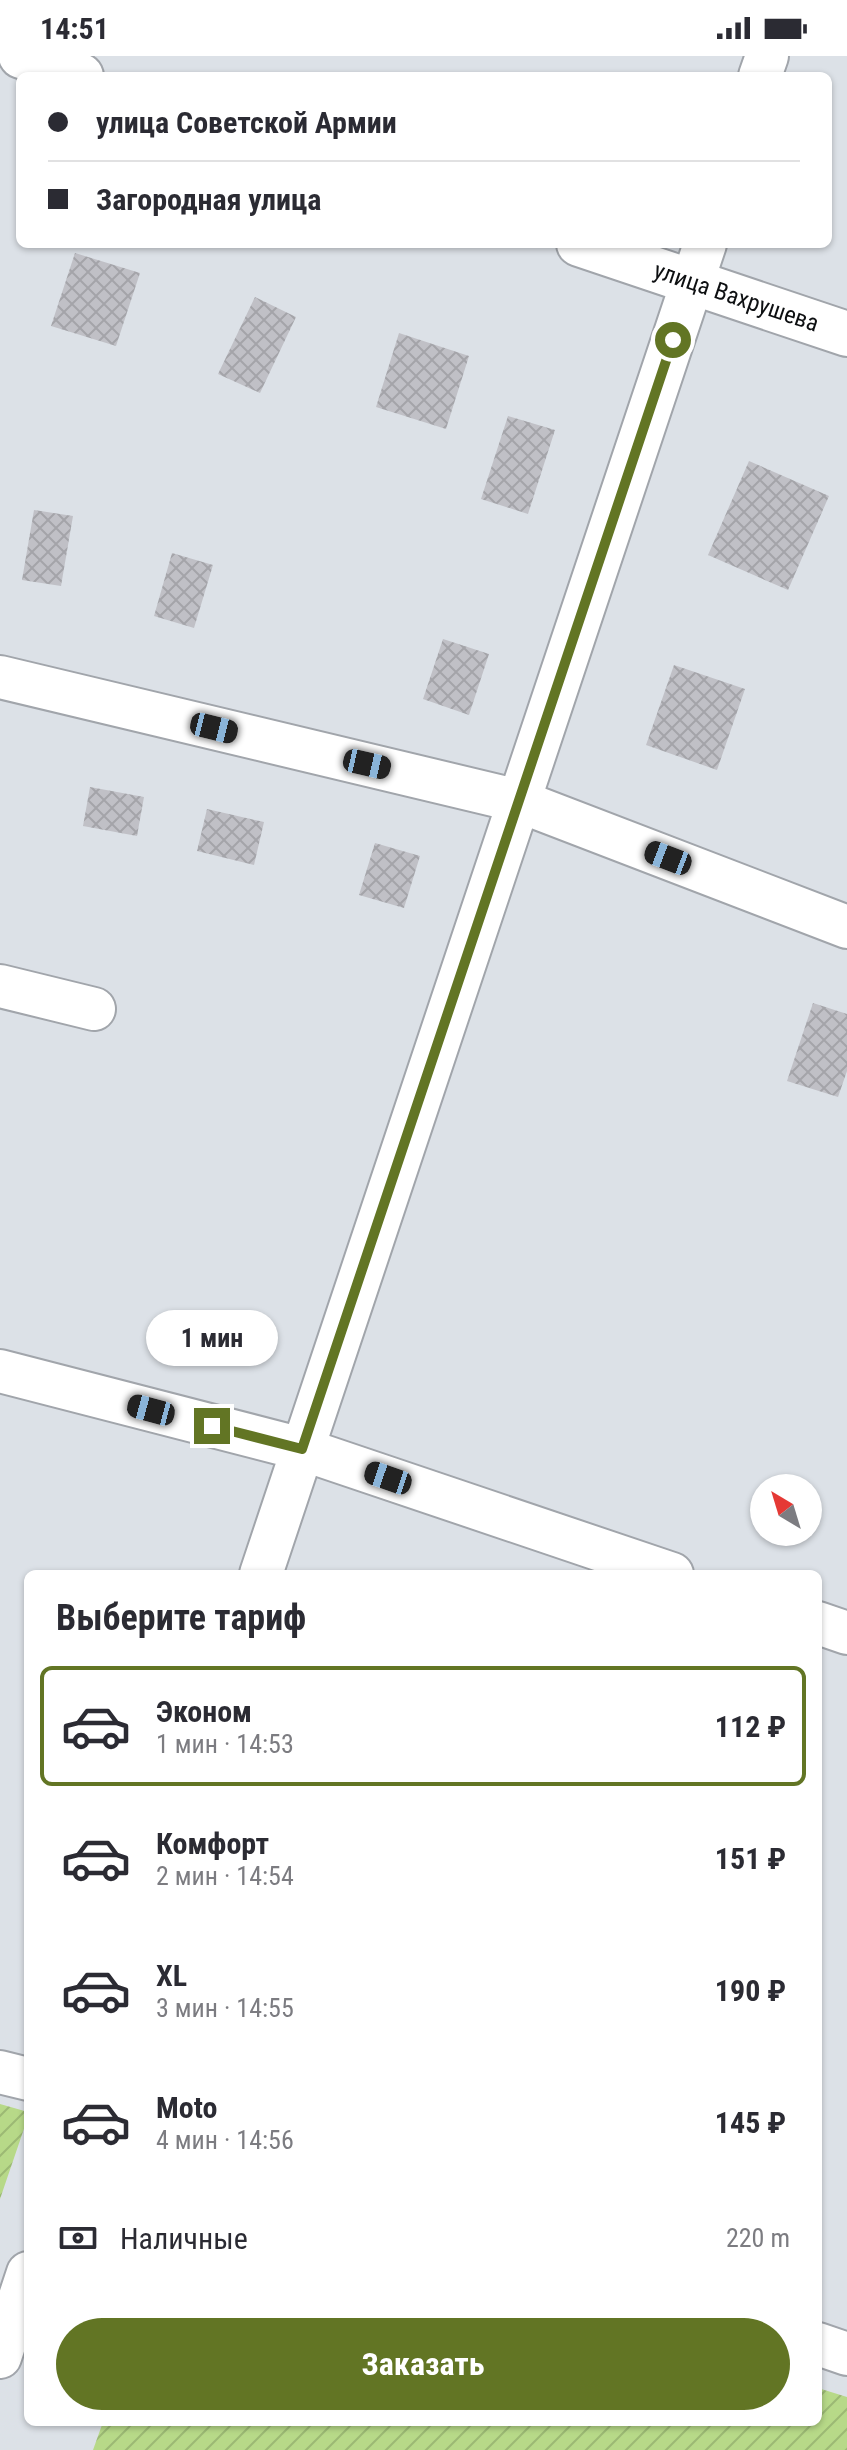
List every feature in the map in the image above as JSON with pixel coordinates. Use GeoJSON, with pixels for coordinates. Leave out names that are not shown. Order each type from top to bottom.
{"type":"FeatureCollection","features":[{"type":"Feature","properties":{"kind":"main road"},"geometry":{"type":"LineString","coordinates":[[21,56],[70,67]]}},
{"type":"Feature","properties":{"kind":"main road","name":"улица Вахрушева"},"geometry":{"type":"LineString","coordinates":[[604,248],[698,263],[847,334]]}},
{"type":"Feature","properties":{"kind":"street"},"geometry":{"type":"LineString","coordinates":[[262,1570],[698,263]]}},
{"type":"Feature","properties":{"kind":"street"},"geometry":{"type":"LineString","coordinates":[[0,677],[519,801],[847,927]]}},
{"type":"Feature","properties":{"kind":"street"},"geometry":{"type":"LineString","coordinates":[[0,986],[94,1009]]}},
{"type":"Feature","properties":{"kind":"street"},"geometry":{"type":"LineString","coordinates":[[0,1371],[302,1449],[660,1570]]}},
{"type":"Feature","properties":{"kind":"street"},"geometry":{"type":"LineString","coordinates":[[822,1624],[847,1633]]}},
{"type":"Feature","properties":{"kind":"street"},"geometry":{"type":"LineString","coordinates":[[0,2072],[24,2078]]}},
{"type":"Feature","properties":{"kind":"street"},"geometry":{"type":"LineString","coordinates":[[0,2357],[24,2285]]}},
{"type":"Feature","properties":{"kind":"street"},"geometry":{"type":"LineString","coordinates":[[822,2345],[847,2354]]}},
{"type":"Feature","properties":{"kind":"green space"},"geometry":{"type":"Polygon","coordinates":[[[0,2104],[24,2111],[24,2129],[0,2199],[0,2104]]]}},
{"type":"Feature","properties":{"kind":"green space"},"geometry":{"type":"Polygon","coordinates":[[[822,2389],[847,2397],[847,2450],[93,2450],[102,2426],[822,2426],[822,2389]]]}},
{"type":"Feature","properties":{"kind":"building"},"geometry":{"type":"Polygon","coordinates":[[[75,253],[140,273],[116,346],[51,326],[75,253]]]}},
{"type":"Feature","properties":{"kind":"building"},"geometry":{"type":"Polygon","coordinates":[[[255,297],[296,317],[260,393],[218,374],[255,297]]]}},
{"type":"Feature","properties":{"kind":"building"},"geometry":{"type":"Polygon","coordinates":[[[399,333],[469,356],[446,429],[376,407],[399,333]]]}},
{"type":"Feature","properties":{"kind":"building"},"geometry":{"type":"Polygon","coordinates":[[[508,416],[555,430],[528,514],[481,499],[508,416]]]}},
{"type":"Feature","properties":{"kind":"building"},"geometry":{"type":"Polygon","coordinates":[[[749,461],[829,496],[788,590],[708,555],[749,461]]]}},
{"type":"Feature","properties":{"kind":"building"},"geometry":{"type":"Polygon","coordinates":[[[34,510],[73,516],[61,586],[22,580],[34,510]]]}},
{"type":"Feature","properties":{"kind":"building"},"geometry":{"type":"Polygon","coordinates":[[[172,553],[213,565],[194,628],[154,616],[172,553]]]}},
{"type":"Feature","properties":{"kind":"building"},"geometry":{"type":"Polygon","coordinates":[[[443,639],[489,654],[469,715],[423,699],[443,639]]]}},
{"type":"Feature","properties":{"kind":"building"},"geometry":{"type":"Polygon","coordinates":[[[674,665],[745,689],[717,770],[646,745],[674,665]]]}},
{"type":"Feature","properties":{"kind":"building"},"geometry":{"type":"Polygon","coordinates":[[[90,787],[144,797],[137,836],[83,826],[90,787]]]}},
{"type":"Feature","properties":{"kind":"building"},"geometry":{"type":"Polygon","coordinates":[[[207,809],[264,822],[254,865],[197,851],[207,809]]]}},
{"type":"Feature","properties":{"kind":"building"},"geometry":{"type":"Polygon","coordinates":[[[375,843],[420,856],[404,908],[359,895],[375,843]]]}},
{"type":"Feature","properties":{"kind":"building"},"geometry":{"type":"Polygon","coordinates":[[[813,1003],[847,1014],[847,1071],[838,1097],[787,1081],[813,1003]]]}},
{"type":"Feature","properties":{"kind":"route"},"geometry":{"type":"LineString","coordinates":[[212,1426],[302,1449],[673,340]]}}]}
